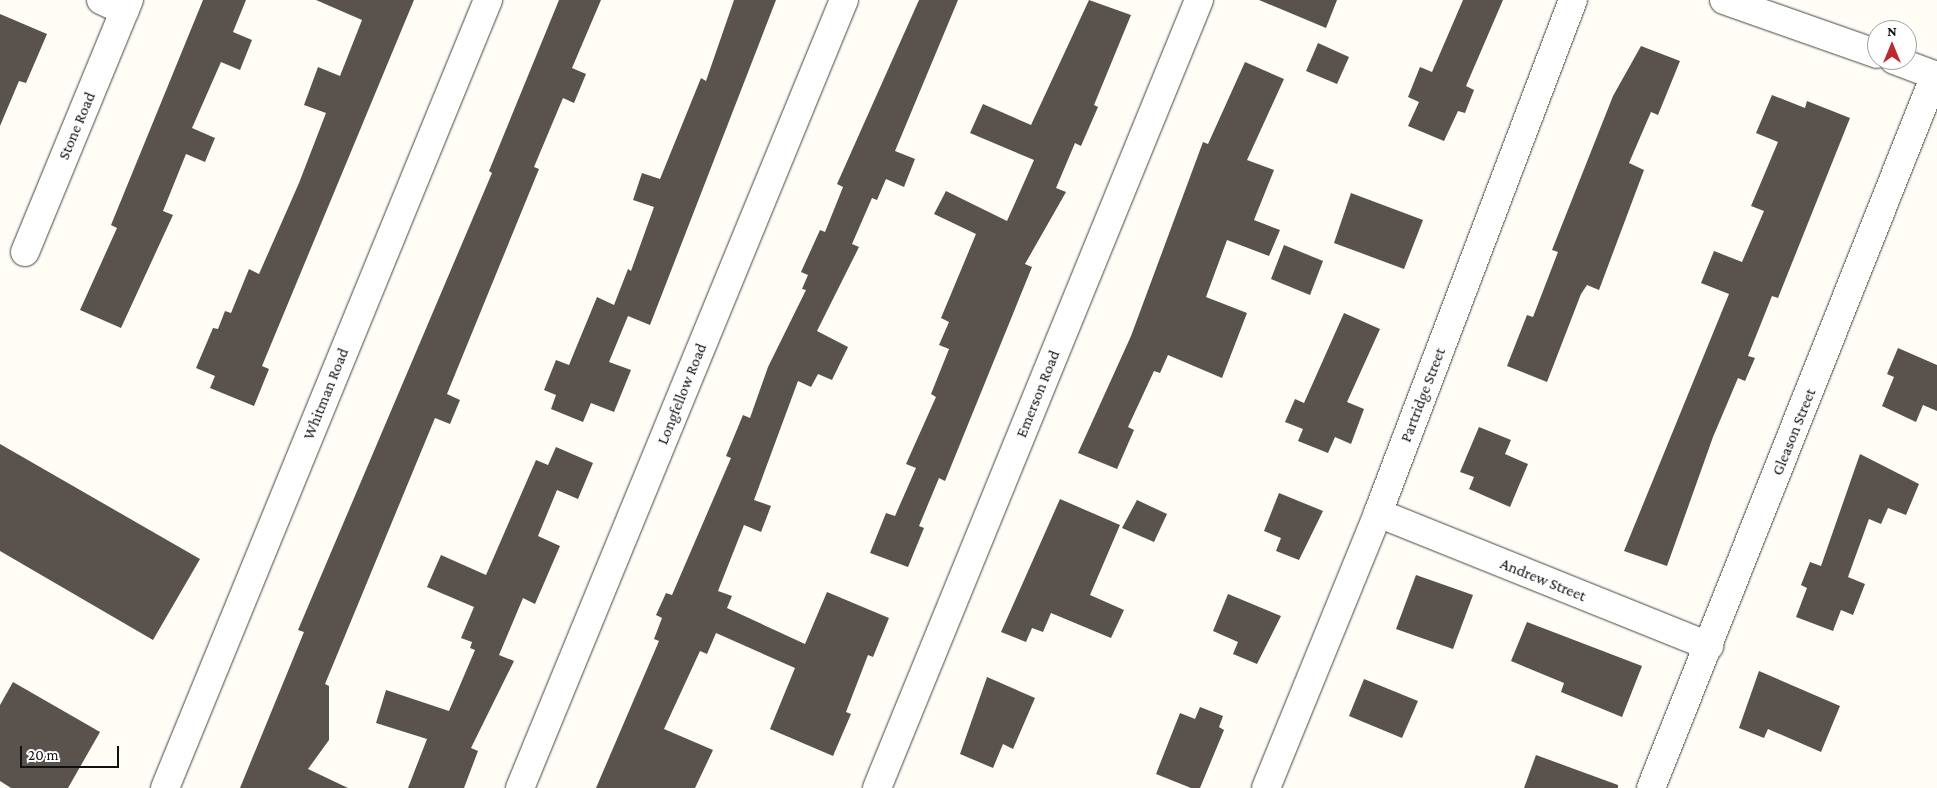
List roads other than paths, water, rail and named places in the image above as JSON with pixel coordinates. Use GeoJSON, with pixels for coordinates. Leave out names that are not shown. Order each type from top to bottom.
{"type":"FeatureCollection","features":[{"type":"Feature","properties":{"kind":"street","name":"Whitman Road"},"geometry":{"type":"LineString","coordinates":[[165,788],[488,0]]}},
{"type":"Feature","properties":{"kind":"street","name":"Longfellow Road"},"geometry":{"type":"LineString","coordinates":[[520,788],[844,0]]}},
{"type":"Feature","properties":{"kind":"street","name":"Emerson Road"},"geometry":{"type":"LineString","coordinates":[[877,788],[1200,0]]}},
{"type":"Feature","properties":{"kind":"street","name":"Partridge Street"},"geometry":{"type":"LineString","coordinates":[[1266,788],[1378,513],[1573,0]]}},
{"type":"Feature","properties":{"kind":"street"},"geometry":{"type":"LineString","coordinates":[[1724,0],[1867,50]]}},
{"type":"Feature","properties":{"kind":"street","name":"Stone Road"},"geometry":{"type":"LineString","coordinates":[[25,252],[119,4]]}},
{"type":"Feature","properties":{"kind":"street"},"geometry":{"type":"LineString","coordinates":[[1917,68],[1936,75]]}},
{"type":"Feature","properties":{"kind":"street","name":"Gleason Street"},"geometry":{"type":"LineString","coordinates":[[1652,788],[1936,75]]}},
{"type":"Feature","properties":{"kind":"street","name":"Andrew Street"},"geometry":{"type":"LineString","coordinates":[[1378,513],[1709,646]]}}]}
